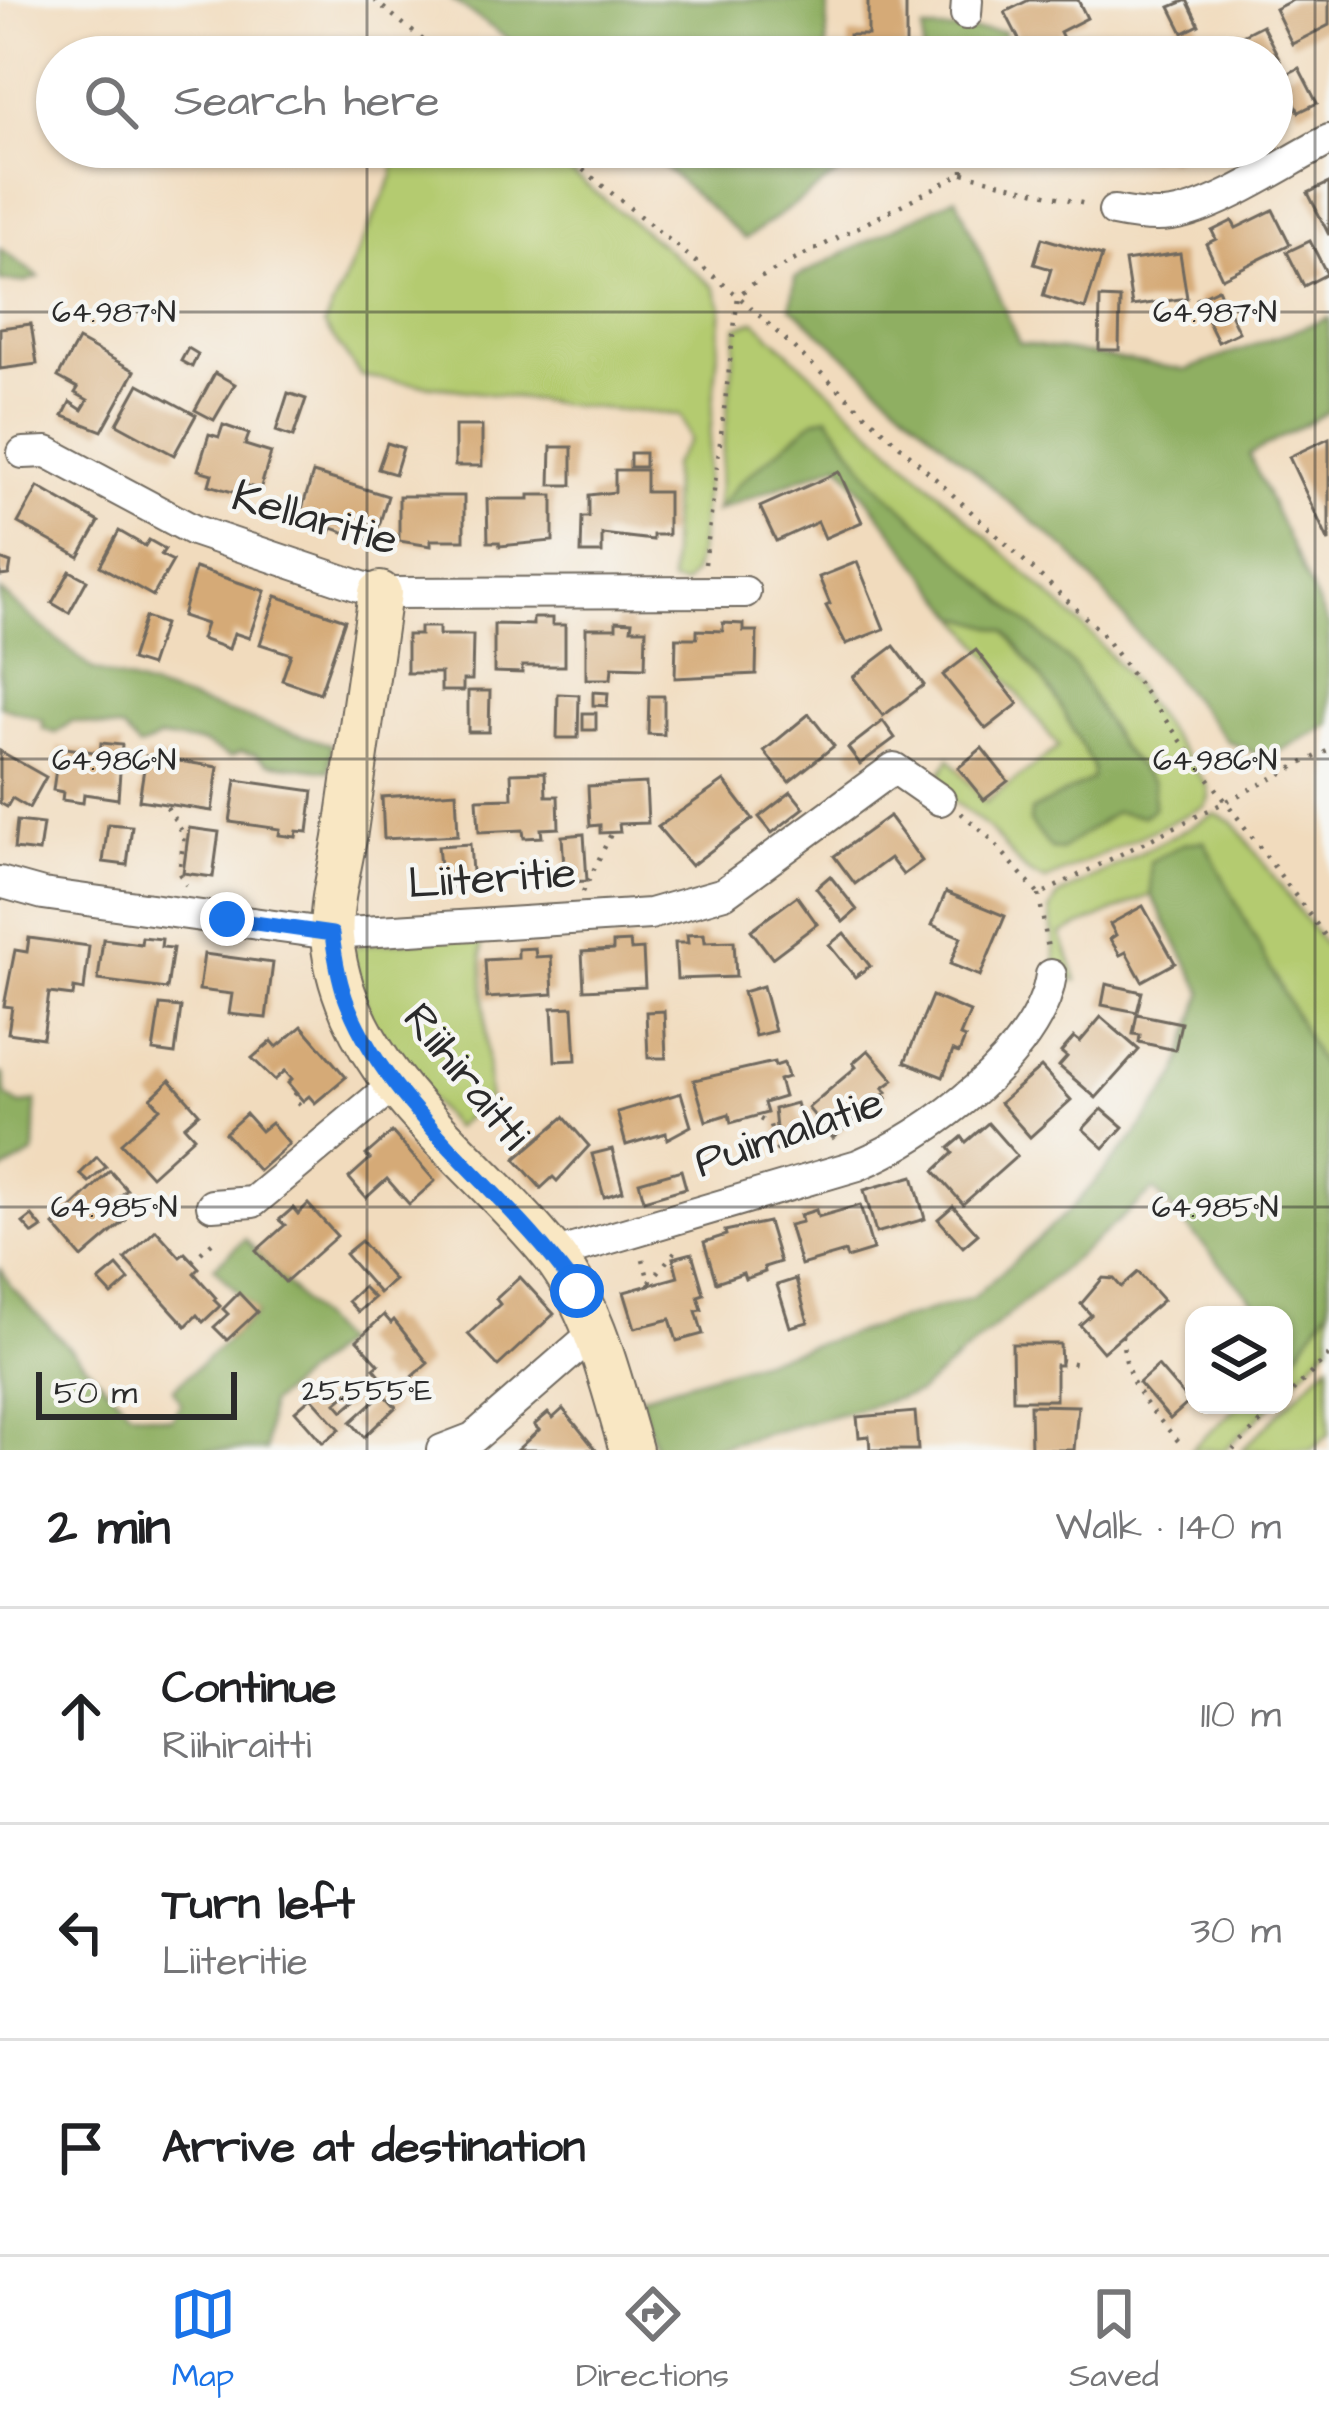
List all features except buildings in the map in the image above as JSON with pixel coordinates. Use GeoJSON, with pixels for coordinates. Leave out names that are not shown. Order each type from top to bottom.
{"type":"FeatureCollection","features":[{"type":"Feature","properties":{"kind":"street"},"geometry":{"type":"LineString","coordinates":[[1293,159],[1329,140]]}},
{"type":"Feature","properties":{"kind":"street"},"geometry":{"type":"LineString","coordinates":[[1114,211],[1172,215],[1204,206],[1276,168]]}},
{"type":"Feature","properties":{"kind":"street","name":"Kellaritie"},"geometry":{"type":"LineString","coordinates":[[23,453],[47,452],[193,530],[380,593],[745,592]]}},
{"type":"Feature","properties":{"kind":"street","name":"Riihiraitti"},"geometry":{"type":"LineString","coordinates":[[380,593],[332,934],[346,1003],[394,1084],[553,1255],[577,1291],[595,1332],[631,1450]]}},
{"type":"Feature","properties":{"kind":"street","name":"Liiteritie"},"geometry":{"type":"LineString","coordinates":[[0,882],[44,894],[332,934],[650,914],[724,893],[750,878],[894,769],[940,800]]}},
{"type":"Feature","properties":{"kind":"street","name":"Puimalatie"},"geometry":{"type":"LineString","coordinates":[[553,1255],[858,1166],[893,1150],[923,1132],[1012,1053],[1041,1013],[1052,975]]}},
{"type":"Feature","properties":{"kind":"street"},"geometry":{"type":"LineString","coordinates":[[212,1205],[253,1202],[394,1084]]}},
{"type":"Feature","properties":{"kind":"street"},"geometry":{"type":"LineString","coordinates":[[442,1450],[473,1438],[595,1332]]}},
{"type":"Feature","properties":{"kind":"path"},"geometry":{"type":"LineString","coordinates":[[374,0],[418,36]]}},
{"type":"Feature","properties":{"kind":"path"},"geometry":{"type":"LineString","coordinates":[[580,168],[738,296],[1099,630],[1329,941]]}},
{"type":"Feature","properties":{"kind":"path"},"geometry":{"type":"LineString","coordinates":[[962,168],[962,173]]}},
{"type":"Feature","properties":{"kind":"path"},"geometry":{"type":"LineString","coordinates":[[702,592],[738,296],[760,278],[962,173],[1114,211]]}},
{"type":"Feature","properties":{"kind":"path"},"geometry":{"type":"LineString","coordinates":[[1039,895],[1329,750]]}},
{"type":"Feature","properties":{"kind":"path"},"geometry":{"type":"LineString","coordinates":[[940,800],[991,839],[1039,895],[1052,975]]}},
{"type":"Feature","properties":{"kind":"path"},"geometry":{"type":"LineString","coordinates":[[167,807],[184,835],[179,873],[191,896]]}},
{"type":"Feature","properties":{"kind":"path"},"geometry":{"type":"LineString","coordinates":[[575,908],[612,832]]}},
{"type":"Feature","properties":{"kind":"path"},"geometry":{"type":"LineString","coordinates":[[296,1094],[292,1096],[305,1111]]}},
{"type":"Feature","properties":{"kind":"path"},"geometry":{"type":"LineString","coordinates":[[849,1124],[852,1127],[891,1094]]}},
{"type":"Feature","properties":{"kind":"path"},"geometry":{"type":"LineString","coordinates":[[760,1119],[770,1125],[777,1150],[786,1152]]}},
{"type":"Feature","properties":{"kind":"path"},"geometry":{"type":"LineString","coordinates":[[192,1261],[214,1240]]}},
{"type":"Feature","properties":{"kind":"path"},"geometry":{"type":"LineString","coordinates":[[650,1282],[677,1249]]}},
{"type":"Feature","properties":{"kind":"path"},"geometry":{"type":"LineString","coordinates":[[1122,1335],[1124,1364],[1132,1385],[1179,1442]]}},
{"type":"Feature","properties":{"kind":"path"},"geometry":{"type":"LineString","coordinates":[[1293,1392],[1329,1355]]}},
{"type":"Feature","properties":{"kind":"path"},"geometry":{"type":"LineString","coordinates":[[1060,1360],[1082,1365]]}},
{"type":"Feature","properties":{"kind":"path"},"geometry":{"type":"LineString","coordinates":[[1233,1450],[1271,1414]]}},
{"type":"Feature","properties":{"kind":"green space"},"geometry":{"type":"Polygon","coordinates":[[[452,0],[828,0],[827,36],[504,36],[452,0]]]}},
{"type":"Feature","properties":{"kind":"green space"},"geometry":{"type":"Polygon","coordinates":[[[923,30],[1004,31],[1004,36],[923,36],[923,30]]]}},
{"type":"Feature","properties":{"kind":"green space"},"geometry":{"type":"Polygon","coordinates":[[[394,168],[565,168],[715,288],[722,308],[699,553],[684,585],[671,583],[672,465],[690,439],[680,415],[575,406],[361,376],[324,325],[394,168]]]}},
{"type":"Feature","properties":{"kind":"green space"},"geometry":{"type":"Polygon","coordinates":[[[666,168],[846,168],[745,239],[666,168]]]}},
{"type":"Feature","properties":{"kind":"green space"},"geometry":{"type":"Polygon","coordinates":[[[956,197],[1019,343],[1186,370],[1329,318],[1329,411],[1249,455],[1329,627],[1329,725],[1266,758],[1227,741],[1069,551],[791,307],[795,278],[956,197]]]}},
{"type":"Feature","properties":{"kind":"green space"},"geometry":{"type":"Polygon","coordinates":[[[0,249],[39,277],[0,281],[0,249]]]}},
{"type":"Feature","properties":{"kind":"green space"},"geometry":{"type":"Polygon","coordinates":[[[755,321],[1094,637],[1208,787],[1205,806],[1046,880],[1029,872],[983,824],[941,794],[937,781],[949,758],[985,803],[1059,747],[958,616],[1006,631],[1054,695],[1093,767],[1092,778],[1115,812],[1144,816],[1153,783],[1119,745],[1075,667],[876,483],[828,416],[738,484],[716,511],[737,327],[755,321]]]}},
{"type":"Feature","properties":{"kind":"green space"},"geometry":{"type":"Polygon","coordinates":[[[828,416],[876,483],[1075,667],[1119,745],[1153,783],[1154,807],[1144,816],[1115,812],[1061,850],[1051,849],[1030,822],[1031,811],[1092,779],[1093,766],[1054,695],[1006,631],[958,616],[840,463],[716,511],[738,484],[814,420],[828,416]]]}},
{"type":"Feature","properties":{"kind":"green space"},"geometry":{"type":"Polygon","coordinates":[[[0,591],[93,670],[332,745],[329,771],[268,763],[241,752],[230,757],[203,743],[160,738],[139,748],[123,730],[72,721],[56,733],[43,729],[43,720],[0,706],[0,591]]]}},
{"type":"Feature","properties":{"kind":"green space"},"geometry":{"type":"Polygon","coordinates":[[[1215,814],[1233,822],[1329,951],[1329,1080],[1204,842],[1151,861],[1151,895],[1061,934],[1077,980],[1062,979],[1057,972],[1050,910],[1058,896],[1215,814]]]}},
{"type":"Feature","properties":{"kind":"green space"},"geometry":{"type":"Polygon","coordinates":[[[1204,841],[1329,1080],[1329,1307],[1298,1352],[1293,1346],[1293,1306],[1258,1306],[1154,1190],[918,1393],[705,1450],[655,1450],[640,1396],[973,1298],[1073,1207],[1136,1135],[1177,1075],[1203,992],[1151,895],[1150,862],[1183,844],[1204,841]]]}},
{"type":"Feature","properties":{"kind":"green space"},"geometry":{"type":"Polygon","coordinates":[[[481,935],[489,1097],[454,1128],[373,1031],[351,951],[359,945],[481,935]]]}},
{"type":"Feature","properties":{"kind":"green space"},"geometry":{"type":"Polygon","coordinates":[[[0,1073],[6,1096],[20,1105],[36,1101],[34,1153],[0,1173],[0,1073]]]}},
{"type":"Feature","properties":{"kind":"green space"},"geometry":{"type":"Polygon","coordinates":[[[245,1239],[341,1343],[269,1404],[266,1450],[0,1450],[0,1267],[11,1287],[130,1411],[172,1419],[181,1403],[173,1389],[257,1313],[214,1267],[245,1239]]]}},
{"type":"Feature","properties":{"kind":"green space"},"geometry":{"type":"Polygon","coordinates":[[[1329,1307],[1329,1344],[1293,1382],[1293,1357],[1329,1307]]]}},
{"type":"Feature","properties":{"kind":"green space"},"geometry":{"type":"Polygon","coordinates":[[[1329,1363],[1329,1434],[1311,1450],[1242,1450],[1278,1414],[1293,1414],[1293,1399],[1329,1363]]]}},
{"type":"Feature","properties":{"kind":"green space"},"geometry":{"type":"Polygon","coordinates":[[[1230,1414],[1262,1414],[1224,1450],[1190,1450],[1230,1414]]]}},
{"type":"Feature","properties":{"kind":"route"},"geometry":{"type":"LineString","coordinates":[[227,919],[332,934],[346,1003],[394,1084],[553,1255],[577,1291]]}}]}
